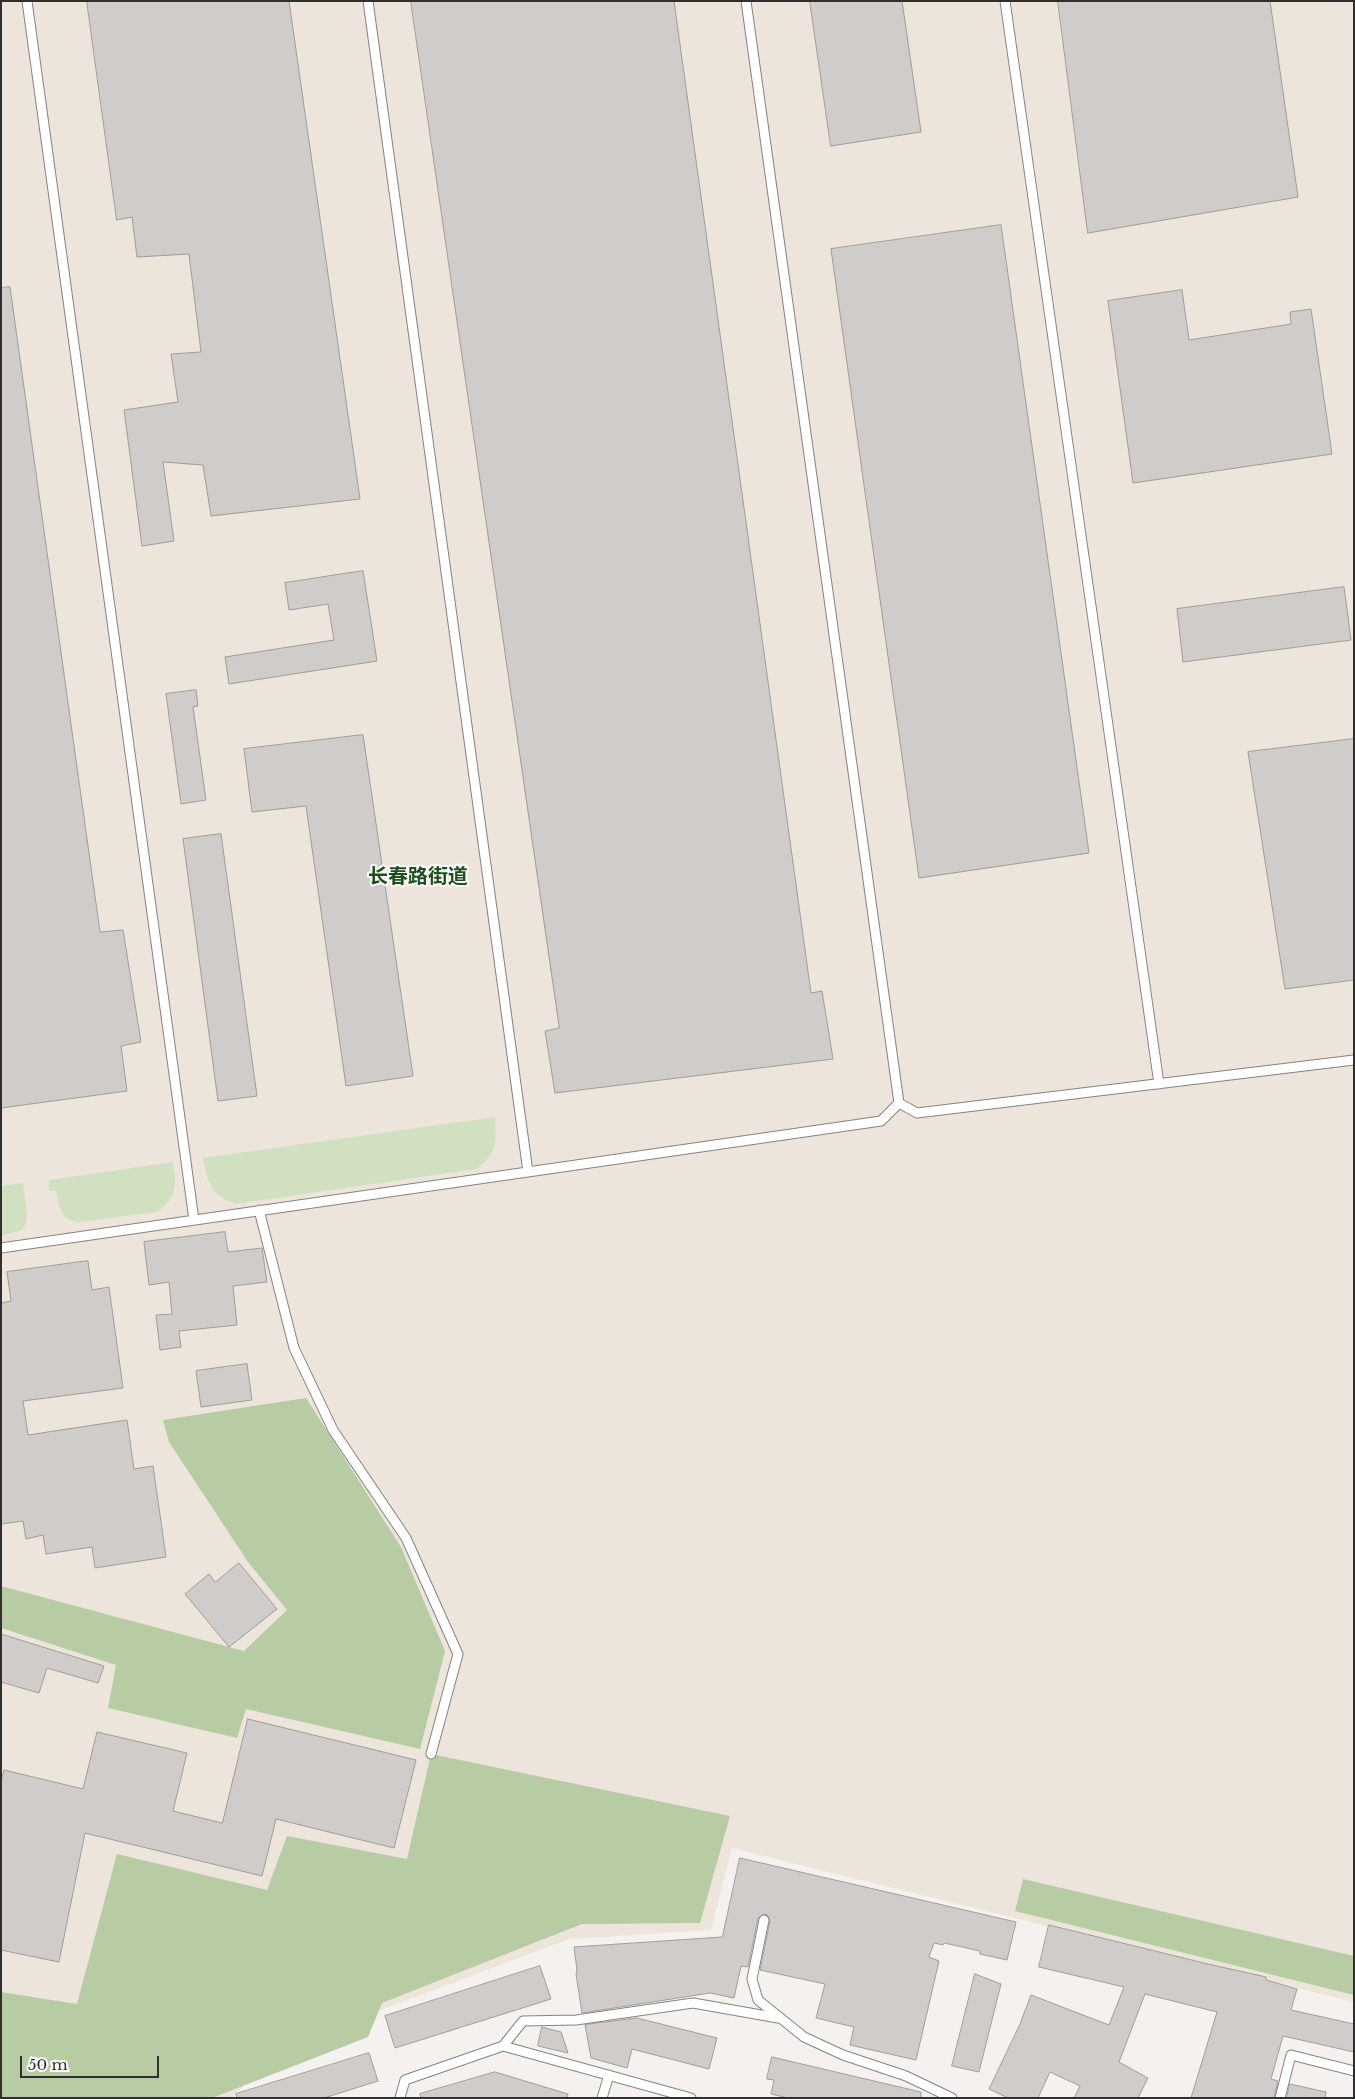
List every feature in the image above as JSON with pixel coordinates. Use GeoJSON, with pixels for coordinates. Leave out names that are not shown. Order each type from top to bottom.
{"type":"FeatureCollection","features":[{"type":"Feature","properties":{"kind":"lane"},"geometry":{"type":"LineString","coordinates":[[27,1],[194,1220]]}},
{"type":"Feature","properties":{"kind":"lane"},"geometry":{"type":"LineString","coordinates":[[368,1],[528,1172]]}},
{"type":"Feature","properties":{"kind":"lane"},"geometry":{"type":"LineString","coordinates":[[746,1],[899,1102],[916,1113],[1354,1060]]}},
{"type":"Feature","properties":{"kind":"lane"},"geometry":{"type":"LineString","coordinates":[[1005,1],[1159,1084]]}},
{"type":"Feature","properties":{"kind":"lane"},"geometry":{"type":"LineString","coordinates":[[1,1248],[881,1121],[899,1102]]}},
{"type":"Feature","properties":{"kind":"lane"},"geometry":{"type":"LineString","coordinates":[[260,1210],[294,1348],[333,1430],[406,1538],[458,1654],[431,1754]]}},
{"type":"Feature","properties":{"kind":"lane"},"geometry":{"type":"LineString","coordinates":[[764,1920],[752,1979],[758,2000],[804,2037],[844,2055],[906,2076],[952,2098]]}},
{"type":"Feature","properties":{"kind":"lane"},"geometry":{"type":"LineString","coordinates":[[400,2098],[405,2080],[503,2046],[523,2022],[576,2020],[692,2004],[779,2018]]}},
{"type":"Feature","properties":{"kind":"lane"},"geometry":{"type":"LineString","coordinates":[[503,2046],[691,2098]]}},
{"type":"Feature","properties":{"kind":"lane"},"geometry":{"type":"LineString","coordinates":[[1280,2098],[1290,2056],[1354,2071]]}},
{"type":"Feature","properties":{"kind":"lane"},"geometry":{"type":"LineString","coordinates":[[602,2098],[609,2075]]}},
{"type":"Feature","properties":{"kind":"shaded area"},"geometry":{"type":"Polygon","coordinates":[[[1,1],[1354,1],[1354,2002],[732,1848],[711,1930],[569,1939],[283,2047],[231,2098],[1,2098],[1,1]]]}},
{"type":"Feature","properties":{"kind":"green space"},"geometry":{"type":"Polygon","coordinates":[[[495,1117],[496,1133],[492,1152],[476,1169],[236,1204],[215,1192],[209,1181],[203,1158],[495,1117]]]}},
{"type":"Feature","properties":{"kind":"green space"},"geometry":{"type":"Polygon","coordinates":[[[173,1162],[175,1184],[172,1196],[156,1212],[80,1222],[73,1221],[68,1219],[62,1212],[56,1191],[49,1191],[49,1180],[173,1162]]]}},
{"type":"Feature","properties":{"kind":"green space"},"geometry":{"type":"Polygon","coordinates":[[[23,1183],[26,1222],[22,1230],[1,1236],[1,1186],[23,1183]]]}},
{"type":"Feature","properties":{"kind":"green space"},"geometry":{"type":"Polygon","coordinates":[[[306,1398],[401,1547],[445,1651],[420,1749],[246,1709],[237,1738],[108,1708],[116,1665],[1,1628],[1,1586],[244,1651],[287,1610],[248,1562],[169,1442],[163,1420],[306,1398]]]}},
{"type":"Feature","properties":{"kind":"green space"},"geometry":{"type":"Polygon","coordinates":[[[431,1754],[730,1816],[700,1923],[582,1924],[382,2003],[368,2037],[212,2098],[1,2098],[1,1992],[77,2004],[117,1854],[267,1890],[287,1836],[407,1859],[431,1754]]]}},
{"type":"Feature","properties":{"kind":"green space"},"geometry":{"type":"Polygon","coordinates":[[[1023,1879],[1354,1956],[1354,1995],[1015,1911],[1023,1879]]]}},
{"type":"Feature","properties":{"kind":"building"},"geometry":{"type":"Polygon","coordinates":[[[87,1],[289,1],[360,499],[211,516],[203,465],[163,462],[174,541],[142,546],[124,410],[178,402],[171,354],[201,352],[189,254],[137,257],[132,217],[117,220],[87,1]]]}},
{"type":"Feature","properties":{"kind":"building"},"geometry":{"type":"Polygon","coordinates":[[[411,1],[674,1],[811,993],[822,991],[833,1059],[555,1093],[545,1031],[559,1028],[411,1]]]}},
{"type":"Feature","properties":{"kind":"building"},"geometry":{"type":"Polygon","coordinates":[[[810,1],[902,1],[921,132],[831,146],[810,1]]]}},
{"type":"Feature","properties":{"kind":"building"},"geometry":{"type":"Polygon","coordinates":[[[1058,1],[1270,1],[1298,197],[1088,233],[1058,1]]]}},
{"type":"Feature","properties":{"kind":"building"},"geometry":{"type":"Polygon","coordinates":[[[1001,225],[1089,853],[919,878],[831,249],[1001,225]]]}},
{"type":"Feature","properties":{"kind":"building"},"geometry":{"type":"Polygon","coordinates":[[[10,287],[100,932],[123,930],[141,1042],[121,1046],[127,1091],[1,1108],[1,288],[10,287]]]}},
{"type":"Feature","properties":{"kind":"building"},"geometry":{"type":"Polygon","coordinates":[[[1182,290],[1189,340],[1291,324],[1290,312],[1311,309],[1332,454],[1133,483],[1108,301],[1182,290]]]}},
{"type":"Feature","properties":{"kind":"building"},"geometry":{"type":"Polygon","coordinates":[[[363,571],[377,661],[229,684],[225,657],[334,640],[328,604],[289,610],[285,583],[363,571]]]}},
{"type":"Feature","properties":{"kind":"building"},"geometry":{"type":"Polygon","coordinates":[[[1344,587],[1351,640],[1183,662],[1177,609],[1344,587]]]}},
{"type":"Feature","properties":{"kind":"building"},"geometry":{"type":"Polygon","coordinates":[[[196,690],[198,706],[193,707],[206,800],[181,804],[166,694],[196,690]]]}},
{"type":"Feature","properties":{"kind":"building"},"geometry":{"type":"Polygon","coordinates":[[[363,735],[413,1076],[346,1086],[306,806],[252,812],[244,749],[363,735]]]}},
{"type":"Feature","properties":{"kind":"building"},"geometry":{"type":"Polygon","coordinates":[[[1354,739],[1354,980],[1285,989],[1248,752],[1354,739]]]}},
{"type":"Feature","properties":{"kind":"building"},"geometry":{"type":"Polygon","coordinates":[[[221,834],[257,1096],[218,1101],[183,839],[221,834]]]}},
{"type":"Feature","properties":{"kind":"building"},"geometry":{"type":"Polygon","coordinates":[[[225,1232],[228,1252],[262,1248],[267,1282],[233,1286],[237,1325],[179,1331],[181,1347],[160,1350],[156,1315],[172,1314],[169,1282],[149,1285],[144,1242],[225,1232]]]}},
{"type":"Feature","properties":{"kind":"building"},"geometry":{"type":"Polygon","coordinates":[[[88,1261],[92,1290],[109,1287],[123,1388],[23,1401],[28,1435],[127,1420],[134,1469],[153,1466],[166,1557],[95,1568],[92,1547],[46,1554],[43,1535],[26,1539],[23,1521],[1,1524],[1,1303],[11,1301],[7,1272],[88,1261]]]}},
{"type":"Feature","properties":{"kind":"building"},"geometry":{"type":"Polygon","coordinates":[[[247,1364],[252,1400],[201,1407],[196,1371],[247,1364]]]}},
{"type":"Feature","properties":{"kind":"building"},"geometry":{"type":"Polygon","coordinates":[[[239,1563],[277,1609],[229,1647],[185,1594],[209,1574],[215,1582],[239,1563]]]}},
{"type":"Feature","properties":{"kind":"building"},"geometry":{"type":"Polygon","coordinates":[[[1,1634],[104,1666],[98,1683],[47,1668],[39,1693],[1,1682],[1,1634]]]}},
{"type":"Feature","properties":{"kind":"building"},"geometry":{"type":"Polygon","coordinates":[[[248,1719],[416,1760],[394,1848],[276,1819],[262,1876],[85,1833],[59,1962],[1,1950],[1,1781],[4,1770],[83,1789],[97,1732],[187,1753],[173,1811],[222,1823],[248,1719]]]}},
{"type":"Feature","properties":{"kind":"building"},"geometry":{"type":"Polygon","coordinates":[[[740,1858],[1016,1922],[1007,1960],[980,1954],[980,1951],[944,1943],[943,1945],[934,1943],[929,1957],[939,1961],[916,2060],[850,2045],[854,2027],[816,2018],[825,1984],[760,1970],[770,1921],[765,1914],[758,1918],[748,1967],[741,1966],[734,1998],[710,1993],[582,2013],[574,1947],[722,1937],[740,1858]]]}},
{"type":"Feature","properties":{"kind":"building"},"geometry":{"type":"Polygon","coordinates":[[[1049,1925],[1266,1977],[1266,1980],[1297,1989],[1291,2010],[1354,2024],[1354,2052],[1283,2036],[1271,2079],[1278,2081],[1274,2098],[1191,2098],[1217,2012],[1145,1994],[1119,2062],[1148,2078],[1138,2098],[1074,2098],[1080,2086],[1050,2072],[1038,2098],[1008,2098],[989,2089],[1020,2024],[1031,1995],[1109,2025],[1124,1987],[1039,1967],[1049,1925]]]}},
{"type":"Feature","properties":{"kind":"building"},"geometry":{"type":"Polygon","coordinates":[[[540,1966],[551,1999],[395,2048],[385,2016],[540,1966]]]}},
{"type":"Feature","properties":{"kind":"building"},"geometry":{"type":"Polygon","coordinates":[[[975,1974],[1001,1984],[979,2072],[952,2066],[975,1974]]]}},
{"type":"Feature","properties":{"kind":"building"},"geometry":{"type":"Polygon","coordinates":[[[637,2018],[717,2038],[709,2069],[632,2049],[627,2068],[591,2058],[585,2025],[637,2018]]]}},
{"type":"Feature","properties":{"kind":"building"},"geometry":{"type":"Polygon","coordinates":[[[542,2027],[561,2032],[568,2053],[538,2046],[542,2027]]]}},
{"type":"Feature","properties":{"kind":"building"},"geometry":{"type":"Polygon","coordinates":[[[369,2053],[378,2081],[324,2098],[237,2098],[236,2094],[369,2053]]]}},
{"type":"Feature","properties":{"kind":"building"},"geometry":{"type":"Polygon","coordinates":[[[772,2057],[921,2092],[921,2098],[788,2098],[771,2094],[774,2080],[767,2079],[772,2057]]]}},
{"type":"Feature","properties":{"kind":"building"},"geometry":{"type":"Polygon","coordinates":[[[495,2072],[568,2094],[567,2098],[421,2098],[420,2094],[495,2072]]]}},
{"type":"Feature","properties":{"kind":"building"},"geometry":{"type":"Polygon","coordinates":[[[1290,2084],[1326,2092],[1325,2098],[1287,2098],[1290,2084]]]}},
{"type":"Feature","properties":{"kind":"district","name":"长春路街道"},"geometry":{"type":"Point","coordinates":[418,877]}}]}
